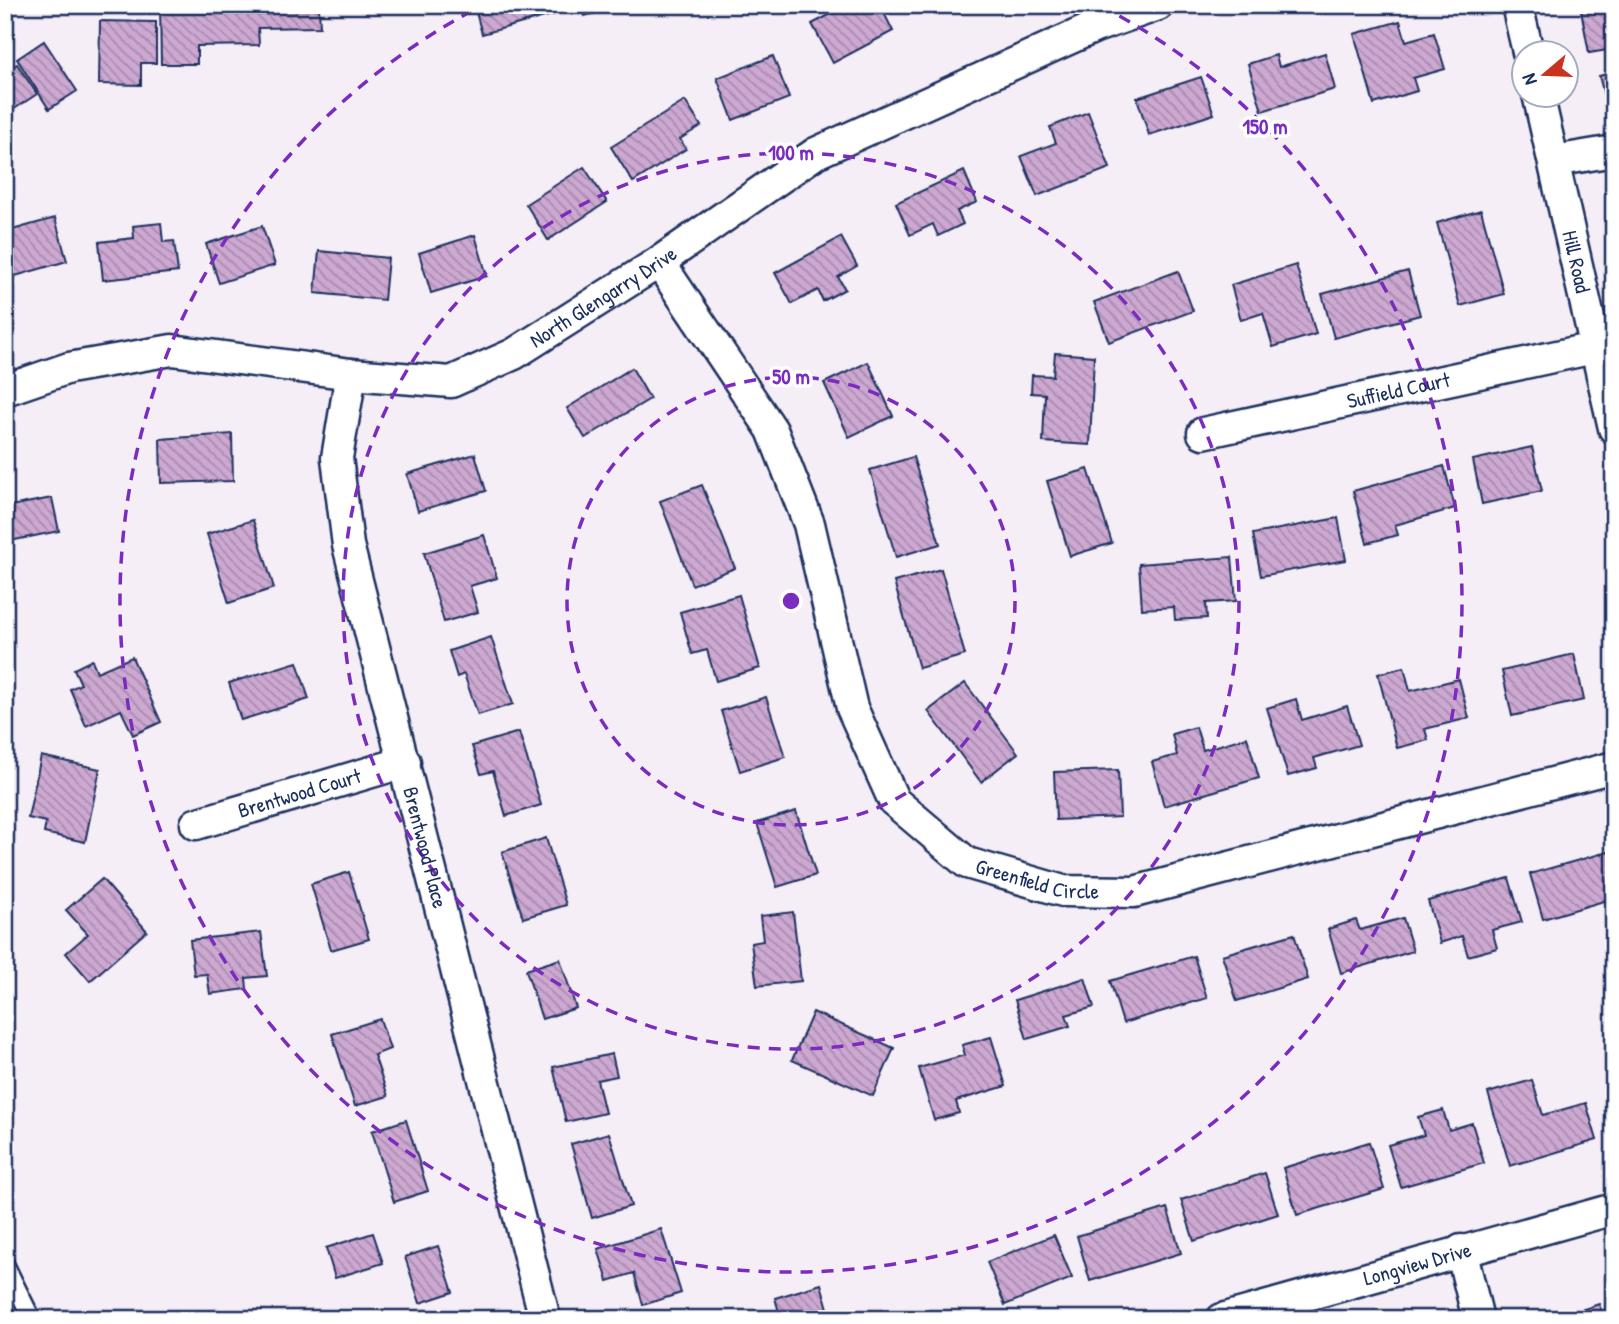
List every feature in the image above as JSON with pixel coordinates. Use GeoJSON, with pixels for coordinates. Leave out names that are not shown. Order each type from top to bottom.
{"type":"FeatureCollection","features":[{"type":"Feature","properties":{"kind":"street","name":"North Glengarry Drive"},"geometry":{"type":"LineString","coordinates":[[5,390],[69,368],[172,350],[351,374],[451,382],[514,354],[659,262],[816,153],[1090,16],[1158,5]]}},
{"type":"Feature","properties":{"kind":"street"},"geometry":{"type":"LineString","coordinates":[[1517,5],[1525,38]]}},
{"type":"Feature","properties":{"kind":"street","name":"Hill Road"},"geometry":{"type":"LineString","coordinates":[[1541,108],[1614,428]]}},
{"type":"Feature","properties":{"kind":"street"},"geometry":{"type":"LineString","coordinates":[[1554,161],[1614,151]]}},
{"type":"Feature","properties":{"kind":"street","name":"Greenfield Circle"},"geometry":{"type":"LineString","coordinates":[[659,262],[772,430],[810,524],[852,708],[894,801],[967,863],[1063,891],[1134,891],[1614,766]]}},
{"type":"Feature","properties":{"kind":"street","name":"Suffield Court"},"geometry":{"type":"LineString","coordinates":[[1203,433],[1594,348]]}},
{"type":"Feature","properties":{"kind":"street","name":"Brentwood Place"},"geometry":{"type":"LineString","coordinates":[[351,374],[337,458],[348,545],[545,1319]]}},
{"type":"Feature","properties":{"kind":"street","name":"Brentwood Court"},"geometry":{"type":"LineString","coordinates":[[196,824],[405,762]]}},
{"type":"Feature","properties":{"kind":"street","name":"Longview Drive"},"geometry":{"type":"LineString","coordinates":[[1222,1319],[1614,1209]]}},
{"type":"Feature","properties":{"kind":"street"},"geometry":{"type":"LineString","coordinates":[[1461,1250],[1478,1319]]}},
{"type":"Feature","properties":{"kind":"lane"},"geometry":{"type":"LineString","coordinates":[[5,1264],[32,1319]]}},
{"type":"Feature","properties":{"kind":"building"},"geometry":{"type":"Polygon","coordinates":[[[160,5],[343,7],[319,8],[320,27],[258,28],[259,45],[197,46],[197,64],[161,64],[160,5]]]}},
{"type":"Feature","properties":{"kind":"building"},"geometry":{"type":"Polygon","coordinates":[[[474,5],[611,5],[612,9],[584,16],[581,7],[482,34],[474,5]]]}},
{"type":"Feature","properties":{"kind":"building"},"geometry":{"type":"Polygon","coordinates":[[[848,5],[880,5],[893,31],[833,63],[812,24],[848,5]]]}},
{"type":"Feature","properties":{"kind":"building"},"geometry":{"type":"Polygon","coordinates":[[[1580,5],[1614,5],[1614,49],[1589,53],[1580,5]]]}},
{"type":"Feature","properties":{"kind":"building"},"geometry":{"type":"Polygon","coordinates":[[[100,21],[156,22],[156,63],[141,63],[141,85],[99,84],[100,21]]]}},
{"type":"Feature","properties":{"kind":"building"},"geometry":{"type":"Polygon","coordinates":[[[1400,21],[1406,41],[1434,33],[1445,69],[1413,78],[1417,91],[1374,104],[1354,34],[1400,21]]]}},
{"type":"Feature","properties":{"kind":"building"},"geometry":{"type":"Polygon","coordinates":[[[44,41],[77,91],[49,109],[17,59],[44,41]]]}},
{"type":"Feature","properties":{"kind":"building"},"geometry":{"type":"Polygon","coordinates":[[[1325,53],[1335,89],[1262,111],[1248,64],[1276,55],[1279,67],[1325,53]]]}},
{"type":"Feature","properties":{"kind":"building"},"geometry":{"type":"Polygon","coordinates":[[[773,56],[789,98],[733,120],[717,78],[773,56]]]}},
{"type":"Feature","properties":{"kind":"building"},"geometry":{"type":"Polygon","coordinates":[[[17,64],[37,94],[5,115],[5,71],[17,64]]]}},
{"type":"Feature","properties":{"kind":"building"},"geometry":{"type":"Polygon","coordinates":[[[1614,72],[1614,108],[1608,110],[1599,76],[1614,72]]]}},
{"type":"Feature","properties":{"kind":"building"},"geometry":{"type":"Polygon","coordinates":[[[1201,77],[1214,114],[1149,135],[1137,98],[1201,77]]]}},
{"type":"Feature","properties":{"kind":"building"},"geometry":{"type":"Polygon","coordinates":[[[685,101],[701,126],[680,139],[686,149],[633,182],[611,147],[685,101]]]}},
{"type":"Feature","properties":{"kind":"building"},"geometry":{"type":"Polygon","coordinates":[[[1088,112],[1110,168],[1037,196],[1021,156],[1056,143],[1050,127],[1088,112]]]}},
{"type":"Feature","properties":{"kind":"building"},"geometry":{"type":"Polygon","coordinates":[[[584,167],[607,202],[548,240],[526,204],[584,167]]]}},
{"type":"Feature","properties":{"kind":"building"},"geometry":{"type":"Polygon","coordinates":[[[964,171],[977,202],[957,211],[963,224],[938,236],[933,224],[910,235],[896,203],[964,171]]]}},
{"type":"Feature","properties":{"kind":"building"},"geometry":{"type":"Polygon","coordinates":[[[1481,210],[1504,294],[1460,306],[1437,223],[1481,210]]]}},
{"type":"Feature","properties":{"kind":"building"},"geometry":{"type":"Polygon","coordinates":[[[55,218],[67,261],[5,279],[5,232],[55,218]]]}},
{"type":"Feature","properties":{"kind":"building"},"geometry":{"type":"Polygon","coordinates":[[[161,223],[163,242],[174,241],[178,272],[103,280],[99,242],[134,238],[133,226],[161,223]]]}},
{"type":"Feature","properties":{"kind":"building"},"geometry":{"type":"Polygon","coordinates":[[[262,226],[275,265],[219,283],[206,244],[262,226]]]}},
{"type":"Feature","properties":{"kind":"building"},"geometry":{"type":"Polygon","coordinates":[[[475,235],[487,276],[431,293],[419,253],[475,235]]]}},
{"type":"Feature","properties":{"kind":"building"},"geometry":{"type":"Polygon","coordinates":[[[841,237],[857,266],[838,277],[845,289],[823,301],[818,290],[792,304],[775,273],[841,237]]]}},
{"type":"Feature","properties":{"kind":"building"},"geometry":{"type":"Polygon","coordinates":[[[319,251],[388,258],[384,300],[315,293],[319,251]]]}},
{"type":"Feature","properties":{"kind":"building"},"geometry":{"type":"Polygon","coordinates":[[[1296,265],[1316,334],[1273,347],[1263,313],[1241,320],[1231,285],[1296,265]]]}},
{"type":"Feature","properties":{"kind":"building"},"geometry":{"type":"Polygon","coordinates":[[[1178,271],[1193,311],[1109,342],[1094,302],[1178,271]]]}},
{"type":"Feature","properties":{"kind":"building"},"geometry":{"type":"Polygon","coordinates":[[[1408,271],[1420,315],[1334,338],[1322,294],[1408,271]]]}},
{"type":"Feature","properties":{"kind":"building"},"geometry":{"type":"Polygon","coordinates":[[[1055,353],[1094,356],[1090,445],[1043,442],[1045,394],[1031,393],[1032,375],[1053,376],[1055,353]]]}},
{"type":"Feature","properties":{"kind":"building"},"geometry":{"type":"Polygon","coordinates":[[[868,362],[893,416],[849,437],[824,383],[868,362]]]}},
{"type":"Feature","properties":{"kind":"building"},"geometry":{"type":"Polygon","coordinates":[[[632,368],[650,399],[585,438],[567,408],[632,368]]]}},
{"type":"Feature","properties":{"kind":"building"},"geometry":{"type":"Polygon","coordinates":[[[232,434],[233,481],[161,483],[160,439],[232,434]]]}},
{"type":"Feature","properties":{"kind":"building"},"geometry":{"type":"Polygon","coordinates":[[[1532,447],[1542,491],[1482,504],[1473,460],[1532,447]]]}},
{"type":"Feature","properties":{"kind":"building"},"geometry":{"type":"Polygon","coordinates":[[[475,454],[486,491],[418,511],[407,474],[475,454]]]}},
{"type":"Feature","properties":{"kind":"building"},"geometry":{"type":"Polygon","coordinates":[[[913,457],[940,544],[896,557],[870,470],[913,457]]]}},
{"type":"Feature","properties":{"kind":"building"},"geometry":{"type":"Polygon","coordinates":[[[1444,466],[1455,508],[1395,525],[1398,535],[1367,543],[1353,491],[1444,466]]]}},
{"type":"Feature","properties":{"kind":"building"},"geometry":{"type":"Polygon","coordinates":[[[1088,469],[1112,543],[1070,556],[1047,481],[1088,469]]]}},
{"type":"Feature","properties":{"kind":"building"},"geometry":{"type":"Polygon","coordinates":[[[702,485],[735,568],[692,585],[660,501],[702,485]]]}},
{"type":"Feature","properties":{"kind":"building"},"geometry":{"type":"Polygon","coordinates":[[[52,498],[59,531],[5,542],[5,507],[52,498]]]}},
{"type":"Feature","properties":{"kind":"building"},"geometry":{"type":"Polygon","coordinates":[[[1338,518],[1346,560],[1261,576],[1253,534],[1338,518]]]}},
{"type":"Feature","properties":{"kind":"building"},"geometry":{"type":"Polygon","coordinates":[[[253,520],[274,588],[229,603],[207,534],[253,520]]]}},
{"type":"Feature","properties":{"kind":"building"},"geometry":{"type":"Polygon","coordinates":[[[484,535],[497,578],[470,586],[478,612],[444,622],[424,553],[484,535]]]}},
{"type":"Feature","properties":{"kind":"building"},"geometry":{"type":"Polygon","coordinates":[[[1232,557],[1236,601],[1206,603],[1207,618],[1175,620],[1174,607],[1142,609],[1139,564],[1232,557]]]}},
{"type":"Feature","properties":{"kind":"building"},"geometry":{"type":"Polygon","coordinates":[[[941,569],[965,655],[919,668],[894,582],[941,569]]]}},
{"type":"Feature","properties":{"kind":"building"},"geometry":{"type":"Polygon","coordinates":[[[739,595],[760,668],[716,681],[707,650],[692,654],[680,612],[739,595]]]}},
{"type":"Feature","properties":{"kind":"building"},"geometry":{"type":"Polygon","coordinates":[[[491,637],[513,704],[478,715],[464,674],[457,677],[449,651],[491,637]]]}},
{"type":"Feature","properties":{"kind":"building"},"geometry":{"type":"Polygon","coordinates":[[[1574,654],[1584,700],[1512,716],[1502,671],[1574,654]]]}},
{"type":"Feature","properties":{"kind":"building"},"geometry":{"type":"Polygon","coordinates":[[[132,657],[161,722],[133,735],[121,710],[86,726],[70,689],[81,684],[74,669],[92,660],[97,672],[132,657]]]}},
{"type":"Feature","properties":{"kind":"building"},"geometry":{"type":"Polygon","coordinates":[[[297,662],[309,699],[241,720],[229,683],[297,662]]]}},
{"type":"Feature","properties":{"kind":"building"},"geometry":{"type":"Polygon","coordinates":[[[1404,667],[1410,691],[1459,679],[1469,718],[1425,729],[1428,740],[1397,748],[1378,674],[1404,667]]]}},
{"type":"Feature","properties":{"kind":"building"},"geometry":{"type":"Polygon","coordinates":[[[965,683],[1018,753],[981,782],[928,711],[965,683]]]}},
{"type":"Feature","properties":{"kind":"building"},"geometry":{"type":"Polygon","coordinates":[[[766,697],[785,757],[740,771],[721,711],[766,697]]]}},
{"type":"Feature","properties":{"kind":"building"},"geometry":{"type":"Polygon","coordinates":[[[1296,699],[1302,720],[1347,706],[1359,745],[1314,758],[1317,768],[1288,776],[1267,708],[1296,699]]]}},
{"type":"Feature","properties":{"kind":"building"},"geometry":{"type":"Polygon","coordinates":[[[1196,727],[1203,750],[1247,737],[1259,778],[1164,806],[1152,762],[1177,755],[1172,734],[1196,727]]]}},
{"type":"Feature","properties":{"kind":"building"},"geometry":{"type":"Polygon","coordinates":[[[519,732],[541,805],[506,816],[493,771],[481,774],[472,746],[519,732]]]}},
{"type":"Feature","properties":{"kind":"building"},"geometry":{"type":"Polygon","coordinates":[[[41,756],[100,769],[85,842],[44,833],[46,822],[28,818],[41,756]]]}},
{"type":"Feature","properties":{"kind":"building"},"geometry":{"type":"Polygon","coordinates":[[[1118,770],[1120,817],[1056,820],[1054,772],[1118,770]]]}},
{"type":"Feature","properties":{"kind":"building"},"geometry":{"type":"Polygon","coordinates":[[[796,811],[816,875],[777,887],[757,823],[796,811]]]}},
{"type":"Feature","properties":{"kind":"building"},"geometry":{"type":"Polygon","coordinates":[[[546,838],[566,905],[523,918],[502,852],[546,838]]]}},
{"type":"Feature","properties":{"kind":"building"},"geometry":{"type":"Polygon","coordinates":[[[1614,850],[1614,898],[1543,919],[1530,874],[1614,850]]]}},
{"type":"Feature","properties":{"kind":"building"},"geometry":{"type":"Polygon","coordinates":[[[349,872],[369,939],[331,950],[311,884],[349,872]]]}},
{"type":"Feature","properties":{"kind":"building"},"geometry":{"type":"Polygon","coordinates":[[[1509,878],[1522,922],[1492,930],[1497,948],[1468,956],[1462,936],[1440,943],[1428,901],[1509,878]]]}},
{"type":"Feature","properties":{"kind":"building"},"geometry":{"type":"Polygon","coordinates":[[[102,879],[147,931],[90,981],[66,953],[88,934],[66,910],[102,879]]]}},
{"type":"Feature","properties":{"kind":"building"},"geometry":{"type":"Polygon","coordinates":[[[793,912],[801,981],[757,986],[751,943],[763,941],[760,916],[793,912]]]}},
{"type":"Feature","properties":{"kind":"building"},"geometry":{"type":"Polygon","coordinates":[[[1403,918],[1413,951],[1341,973],[1328,929],[1356,920],[1360,930],[1403,918]]]}},
{"type":"Feature","properties":{"kind":"building"},"geometry":{"type":"Polygon","coordinates":[[[261,932],[267,976],[246,978],[247,989],[210,994],[207,974],[194,975],[190,940],[261,932]]]}},
{"type":"Feature","properties":{"kind":"building"},"geometry":{"type":"Polygon","coordinates":[[[1294,934],[1308,979],[1237,1001],[1222,955],[1294,934]]]}},
{"type":"Feature","properties":{"kind":"building"},"geometry":{"type":"Polygon","coordinates":[[[1194,956],[1207,998],[1123,1023],[1110,981],[1194,956]]]}},
{"type":"Feature","properties":{"kind":"building"},"geometry":{"type":"Polygon","coordinates":[[[560,959],[576,1008],[542,1019],[526,970],[560,959]]]}},
{"type":"Feature","properties":{"kind":"building"},"geometry":{"type":"Polygon","coordinates":[[[1085,978],[1094,1007],[1066,1015],[1070,1026],[1027,1039],[1015,1000],[1085,978]]]}},
{"type":"Feature","properties":{"kind":"building"},"geometry":{"type":"Polygon","coordinates":[[[813,1012],[894,1048],[873,1096],[792,1060],[813,1012]]]}},
{"type":"Feature","properties":{"kind":"building"},"geometry":{"type":"Polygon","coordinates":[[[380,1019],[390,1049],[374,1055],[388,1096],[355,1106],[332,1034],[380,1019]]]}},
{"type":"Feature","properties":{"kind":"building"},"geometry":{"type":"Polygon","coordinates":[[[991,1037],[1006,1086],[956,1101],[959,1113],[934,1120],[919,1068],[965,1055],[962,1045],[991,1037]]]}},
{"type":"Feature","properties":{"kind":"building"},"geometry":{"type":"Polygon","coordinates":[[[612,1054],[617,1076],[597,1080],[605,1113],[566,1122],[553,1067],[612,1054]]]}},
{"type":"Feature","properties":{"kind":"building"},"geometry":{"type":"Polygon","coordinates":[[[1532,1080],[1543,1115],[1586,1103],[1597,1140],[1510,1166],[1488,1093],[1532,1080]]]}},
{"type":"Feature","properties":{"kind":"building"},"geometry":{"type":"Polygon","coordinates":[[[1443,1110],[1449,1130],[1472,1123],[1484,1163],[1401,1187],[1388,1145],[1424,1135],[1418,1117],[1443,1110]]]}},
{"type":"Feature","properties":{"kind":"building"},"geometry":{"type":"Polygon","coordinates":[[[406,1120],[428,1191],[394,1202],[372,1131],[406,1120]]]}},
{"type":"Feature","properties":{"kind":"building"},"geometry":{"type":"Polygon","coordinates":[[[609,1133],[631,1206],[592,1218],[571,1144],[609,1133]]]}},
{"type":"Feature","properties":{"kind":"building"},"geometry":{"type":"Polygon","coordinates":[[[1369,1142],[1384,1189],[1297,1215],[1283,1168],[1369,1142]]]}},
{"type":"Feature","properties":{"kind":"building"},"geometry":{"type":"Polygon","coordinates":[[[1265,1173],[1278,1214],[1194,1241],[1181,1200],[1265,1173]]]}},
{"type":"Feature","properties":{"kind":"building"},"geometry":{"type":"Polygon","coordinates":[[[1167,1208],[1181,1253],[1090,1281],[1077,1236],[1167,1208]]]}},
{"type":"Feature","properties":{"kind":"building"},"geometry":{"type":"Polygon","coordinates":[[[661,1229],[681,1293],[643,1305],[634,1273],[608,1281],[598,1249],[661,1229]]]}},
{"type":"Feature","properties":{"kind":"building"},"geometry":{"type":"Polygon","coordinates":[[[373,1233],[383,1263],[335,1278],[326,1248],[373,1233]]]}},
{"type":"Feature","properties":{"kind":"building"},"geometry":{"type":"Polygon","coordinates":[[[1054,1235],[1072,1278],[1005,1305],[987,1262],[1054,1235]]]}},
{"type":"Feature","properties":{"kind":"building"},"geometry":{"type":"Polygon","coordinates":[[[438,1246],[453,1292],[420,1303],[405,1257],[438,1246]]]}},
{"type":"Feature","properties":{"kind":"building"},"geometry":{"type":"Polygon","coordinates":[[[821,1284],[831,1319],[781,1319],[775,1298],[821,1284]]]}},
{"type":"Feature","properties":{"kind":"building"},"geometry":{"type":"Polygon","coordinates":[[[1599,1304],[1604,1319],[1554,1319],[1599,1304]]]}}]}
